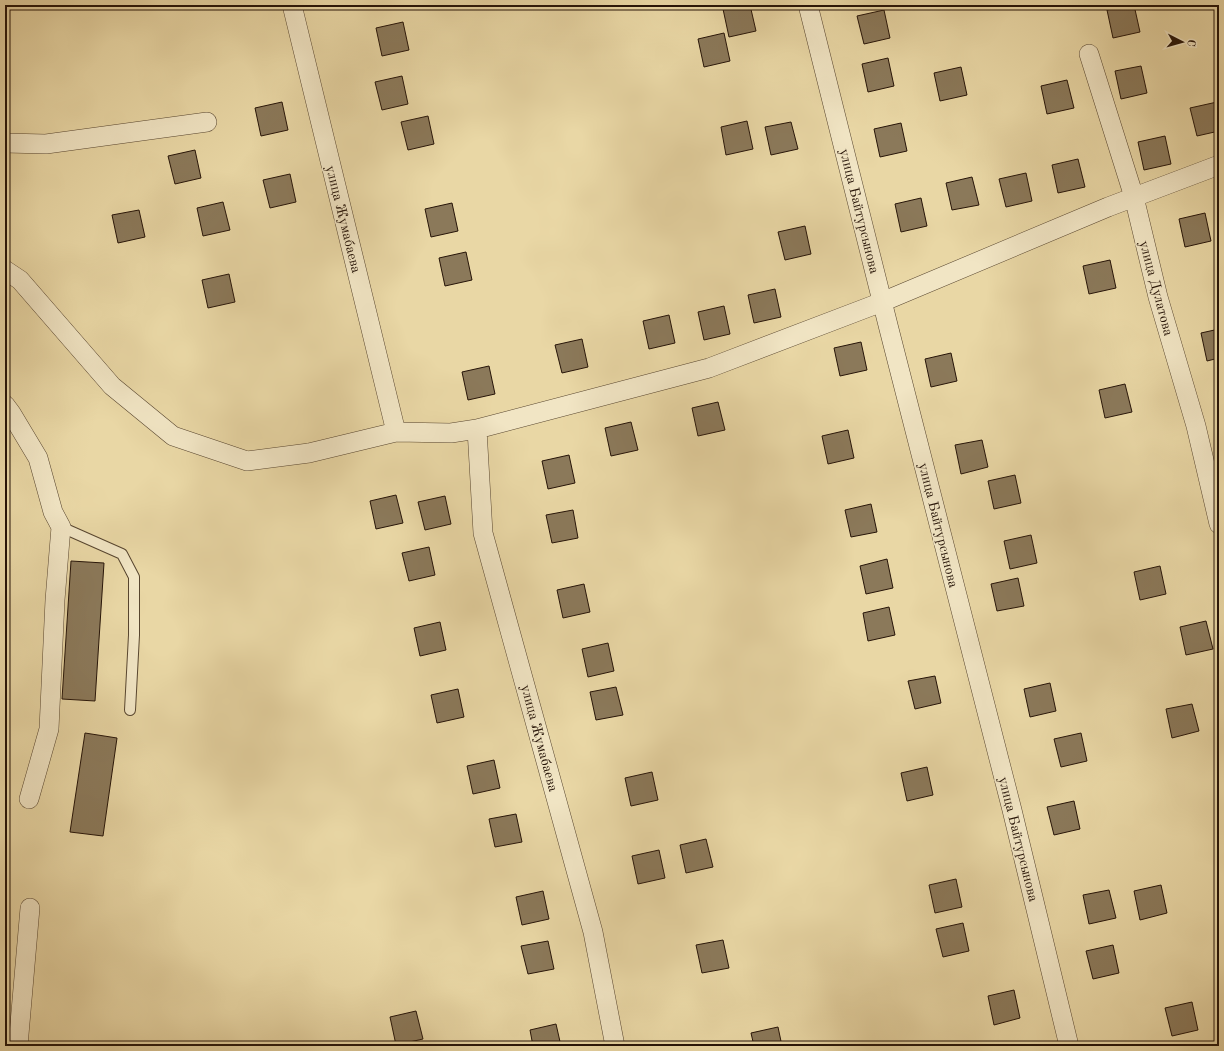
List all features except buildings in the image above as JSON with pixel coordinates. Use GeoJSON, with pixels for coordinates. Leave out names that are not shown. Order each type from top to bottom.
{"type":"FeatureCollection","features":[{"type":"Feature","properties":{"kind":"street","name":"улица Жумабаева"},"geometry":{"type":"LineString","coordinates":[[292,5],[396,432]]}},
{"type":"Feature","properties":{"kind":"street","name":"улица Байтурсынова"},"geometry":{"type":"LineString","coordinates":[[808,5],[882,302],[1010,802],[1069,1046]]}},
{"type":"Feature","properties":{"kind":"street","name":"улица Дулатова"},"geometry":{"type":"LineString","coordinates":[[1089,54],[1134,197],[1158,297],[1196,426],[1219,524]]}},
{"type":"Feature","properties":{"kind":"street"},"geometry":{"type":"LineString","coordinates":[[5,143],[46,144],[207,122]]}},
{"type":"Feature","properties":{"kind":"street"},"geometry":{"type":"LineString","coordinates":[[5,270],[20,280],[112,386],[173,436],[247,461],[309,453],[396,432],[451,433],[477,429],[709,368],[882,302],[1108,207],[1219,165]]}},
{"type":"Feature","properties":{"kind":"street"},"geometry":{"type":"LineString","coordinates":[[5,405],[12,413],[38,458],[53,512],[61,527],[55,600],[49,729],[29,799]]}},
{"type":"Feature","properties":{"kind":"street","name":"улица Жумабаева"},"geometry":{"type":"LineString","coordinates":[[477,429],[483,533],[593,932],[615,1046]]}},
{"type":"Feature","properties":{"kind":"street"},"geometry":{"type":"LineString","coordinates":[[18,1046],[30,908]]}},
{"type":"Feature","properties":{"kind":"lane"},"geometry":{"type":"LineString","coordinates":[[61,527],[122,554],[134,577],[134,635],[130,710]]}}]}
